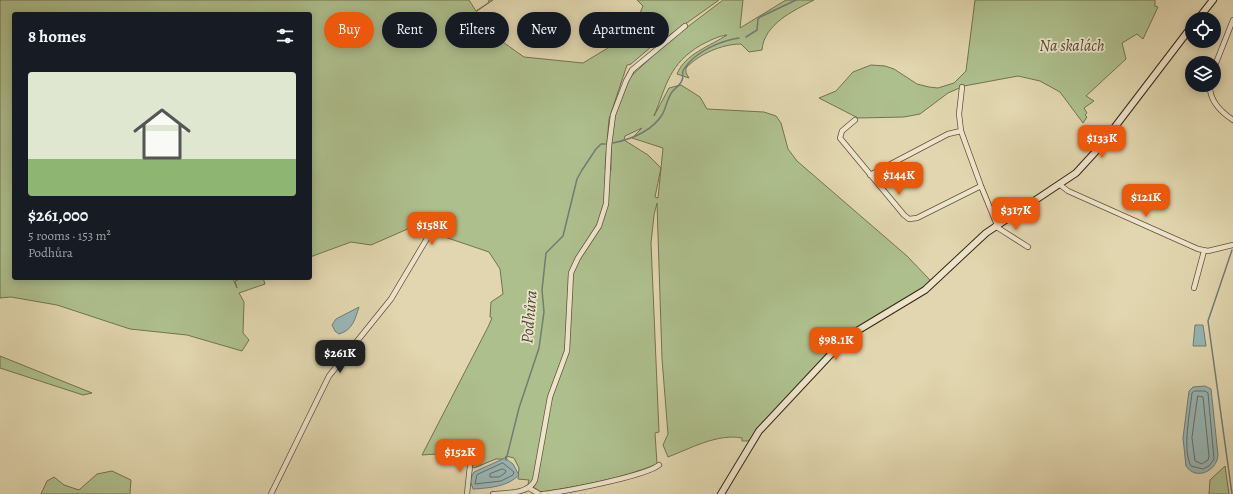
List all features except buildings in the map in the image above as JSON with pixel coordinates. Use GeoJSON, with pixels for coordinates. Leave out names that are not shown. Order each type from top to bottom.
{"type":"FeatureCollection","features":[{"type":"Feature","properties":{"kind":"main road"},"geometry":{"type":"LineString","coordinates":[[1204,12],[1213,0]]}},
{"type":"Feature","properties":{"kind":"main road"},"geometry":{"type":"LineString","coordinates":[[721,494],[759,431],[847,337],[925,290],[996,225],[1076,173],[1096,153],[1185,35]]}},
{"type":"Feature","properties":{"kind":"street"},"geometry":{"type":"LineString","coordinates":[[1219,56],[1233,20]]}},
{"type":"Feature","properties":{"kind":"street"},"geometry":{"type":"LineString","coordinates":[[493,494],[521,491],[529,488],[536,475],[550,397],[568,352],[572,272],[578,258],[599,226],[606,204],[608,146],[613,115],[626,81],[632,70],[685,26]]}},
{"type":"Feature","properties":{"kind":"street"},"geometry":{"type":"LineString","coordinates":[[962,87],[959,114],[961,131],[980,186],[996,225],[1028,247]]}},
{"type":"Feature","properties":{"kind":"street"},"geometry":{"type":"LineString","coordinates":[[1210,92],[1214,102],[1233,120]]}},
{"type":"Feature","properties":{"kind":"street"},"geometry":{"type":"LineString","coordinates":[[855,120],[842,131],[840,138],[904,215],[911,220],[980,186]]}},
{"type":"Feature","properties":{"kind":"street"},"geometry":{"type":"LineString","coordinates":[[870,175],[948,134],[961,131]]}},
{"type":"Feature","properties":{"kind":"street"},"geometry":{"type":"LineString","coordinates":[[1059,184],[1068,191],[1151,229],[1204,251],[1233,245]]}},
{"type":"Feature","properties":{"kind":"street"},"geometry":{"type":"LineString","coordinates":[[270,494],[329,376],[391,299],[435,225]]}},
{"type":"Feature","properties":{"kind":"street"},"geometry":{"type":"LineString","coordinates":[[1194,288],[1204,251]]}},
{"type":"Feature","properties":{"kind":"street"},"geometry":{"type":"LineString","coordinates":[[467,494],[471,456]]}},
{"type":"Feature","properties":{"kind":"street"},"geometry":{"type":"LineString","coordinates":[[543,494],[637,474],[658,465]]}},
{"type":"Feature","properties":{"kind":"street"},"geometry":{"type":"LineString","coordinates":[[529,488],[539,494]]}},
{"type":"Feature","properties":{"kind":"green space"},"geometry":{"type":"Polygon","coordinates":[[[0,0],[469,0],[476,11],[488,3],[489,0],[493,0],[477,12],[445,12],[445,48],[509,48],[509,46],[524,57],[583,63],[608,48],[650,48],[631,64],[627,65],[609,119],[605,169],[611,170],[611,125],[630,77],[661,48],[669,48],[669,41],[723,0],[743,0],[740,28],[786,0],[814,0],[781,19],[768,33],[762,50],[749,52],[741,44],[734,44],[711,51],[697,58],[686,68],[686,73],[689,78],[677,74],[686,61],[699,51],[727,35],[710,40],[690,52],[675,67],[666,84],[654,116],[669,88],[681,85],[700,97],[707,109],[764,112],[776,116],[781,123],[788,149],[797,161],[907,256],[930,280],[929,285],[843,341],[754,437],[748,441],[742,441],[742,438],[733,437],[714,440],[694,446],[668,457],[663,445],[668,434],[662,359],[657,203],[651,243],[659,432],[655,433],[657,464],[629,474],[600,481],[541,492],[528,484],[529,480],[518,479],[519,468],[514,458],[506,456],[505,459],[496,459],[474,468],[472,466],[473,454],[451,453],[422,455],[488,327],[492,318],[490,317],[491,302],[503,294],[500,269],[489,252],[427,231],[435,217],[371,245],[351,242],[312,256],[312,12],[12,12],[12,280],[233,280],[237,288],[235,281],[237,280],[264,280],[265,284],[239,293],[244,302],[243,333],[249,340],[242,351],[187,335],[130,329],[57,305],[11,297],[0,298],[0,0]],[[642,128],[625,136],[624,140],[648,155],[661,168],[663,148],[632,138],[642,128]],[[661,168],[655,197],[658,198],[661,168]]]}},
{"type":"Feature","properties":{"kind":"green space"},"geometry":{"type":"Polygon","coordinates":[[[637,0],[719,0],[669,36],[669,12],[640,12],[643,6],[637,0]]]}},
{"type":"Feature","properties":{"kind":"green space","name":"Na skalách"},"geometry":{"type":"Polygon","coordinates":[[[975,0],[1155,0],[1155,6],[1158,7],[1143,39],[1137,34],[1122,43],[1126,59],[1086,96],[1094,101],[1084,108],[1087,113],[1085,115],[1087,117],[1083,123],[1060,92],[1040,81],[1018,76],[964,86],[948,93],[920,114],[904,117],[858,118],[819,98],[836,91],[853,72],[871,65],[885,66],[894,69],[917,84],[929,87],[938,88],[954,83],[966,71],[975,0]]]}},
{"type":"Feature","properties":{"kind":"green space"},"geometry":{"type":"Polygon","coordinates":[[[0,356],[92,393],[83,395],[0,368],[0,356]]]}},
{"type":"Feature","properties":{"kind":"green space"},"geometry":{"type":"Polygon","coordinates":[[[1225,466],[1229,494],[1209,494],[1210,480],[1225,466]]]}},
{"type":"Feature","properties":{"kind":"green space"},"geometry":{"type":"Polygon","coordinates":[[[112,471],[131,480],[130,494],[41,494],[47,481],[54,477],[64,485],[79,490],[97,474],[112,471]]]}},
{"type":"Feature","properties":{"kind":"water"},"geometry":{"type":"Polygon","coordinates":[[[359,307],[355,320],[347,330],[339,334],[335,331],[332,325],[336,319],[359,307]]]}},
{"type":"Feature","properties":{"kind":"water"},"geometry":{"type":"Polygon","coordinates":[[[1195,325],[1203,325],[1206,346],[1193,346],[1195,325]]]}},
{"type":"Feature","properties":{"kind":"water"},"geometry":{"type":"Polygon","coordinates":[[[1205,386],[1211,389],[1218,455],[1214,466],[1205,472],[1195,473],[1186,466],[1183,438],[1189,391],[1193,387],[1205,386]]]}},
{"type":"Feature","properties":{"kind":"water"},"geometry":{"type":"Polygon","coordinates":[[[505,458],[513,464],[519,475],[503,484],[473,489],[470,480],[474,472],[505,458]]]}},
{"type":"Feature","properties":{"kind":"waterway","name":"Podhůra"},"geometry":{"type":"LineString","coordinates":[[746,37],[757,30],[758,19],[760,17],[796,0]]}},
{"type":"Feature","properties":{"kind":"waterway","name":"Podhůra"},"geometry":{"type":"LineString","coordinates":[[613,143],[640,134],[658,121],[670,95],[683,79],[683,70],[695,57],[716,44],[739,38]]}},
{"type":"Feature","properties":{"kind":"waterway","name":"Podhůra"},"geometry":{"type":"LineString","coordinates":[[506,460],[519,408],[539,348],[544,312],[542,290],[546,253],[563,236],[577,179],[596,149],[601,144],[605,144]]}},
{"type":"Feature","properties":{"kind":"waterway"},"geometry":{"type":"LineString","coordinates":[[1232,250],[1208,321],[1232,494]]}}]}
